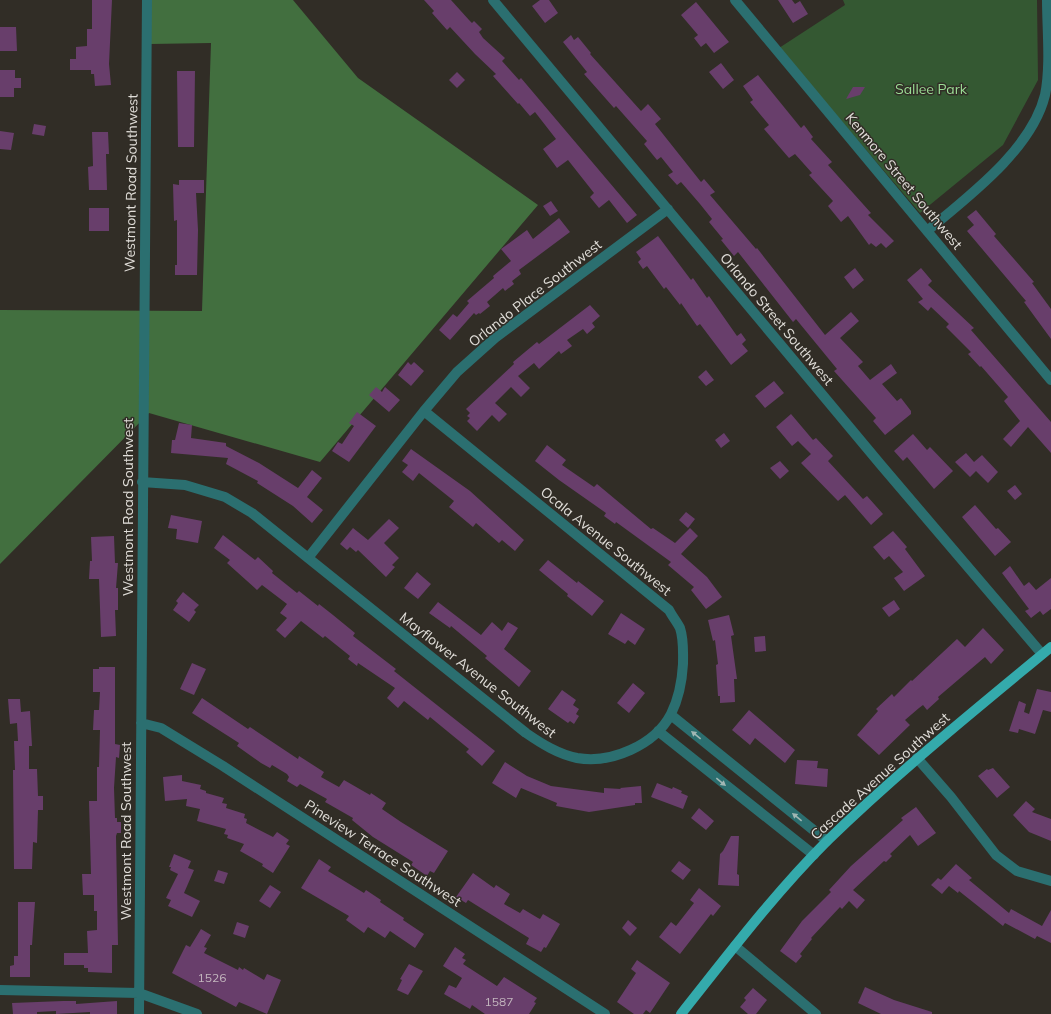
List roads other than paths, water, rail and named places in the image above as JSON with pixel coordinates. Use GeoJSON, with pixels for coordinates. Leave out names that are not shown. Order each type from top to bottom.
{"type":"FeatureCollection","features":[{"type":"Feature","properties":{"kind":"main road","name":"Cascade Avenue Southwest"},"geometry":{"type":"LineString","coordinates":[[681,1014],[773,899],[827,841],[870,799],[917,758],[1051,647]]}},
{"type":"Feature","properties":{"kind":"street","name":"Westmont Road Southwest"},"geometry":{"type":"LineString","coordinates":[[139,1014],[147,0]]}},
{"type":"Feature","properties":{"kind":"street","name":"Orlando Street Southwest"},"geometry":{"type":"LineString","coordinates":[[493,0],[881,465],[1042,654]]}},
{"type":"Feature","properties":{"kind":"street","name":"Kenmore Street Southwest"},"geometry":{"type":"LineString","coordinates":[[735,0],[1051,380]]}},
{"type":"Feature","properties":{"kind":"street"},"geometry":{"type":"LineString","coordinates":[[927,231],[970,195],[1020,144],[1035,122],[1045,94],[1047,0]]}},
{"type":"Feature","properties":{"kind":"street","name":"Orlando Place Southwest"},"geometry":{"type":"LineString","coordinates":[[308,558],[424,411],[458,372],[495,338],[668,209]]}},
{"type":"Feature","properties":{"kind":"street","name":"Ocala Avenue Southwest"},"geometry":{"type":"LineString","coordinates":[[424,411],[669,610],[680,628],[683,648],[682,685],[670,714],[658,731]]}},
{"type":"Feature","properties":{"kind":"street","name":"Mayflower Avenue Southwest"},"geometry":{"type":"LineString","coordinates":[[142,482],[185,485],[225,497],[252,513],[526,733],[551,750],[578,758],[606,758],[634,749],[658,731]]}},
{"type":"Feature","properties":{"kind":"street"},"geometry":{"type":"LineString","coordinates":[[670,714],[827,841]]}},
{"type":"Feature","properties":{"kind":"street","name":"Pineview Terrace Southwest"},"geometry":{"type":"LineString","coordinates":[[141,723],[161,728],[223,766],[605,1014]]}},
{"type":"Feature","properties":{"kind":"street"},"geometry":{"type":"LineString","coordinates":[[658,731],[814,855]]}},
{"type":"Feature","properties":{"kind":"street"},"geometry":{"type":"LineString","coordinates":[[917,758],[951,797],[996,855],[1017,871],[1051,882]]}},
{"type":"Feature","properties":{"kind":"street"},"geometry":{"type":"LineString","coordinates":[[735,946],[816,1014]]}},
{"type":"Feature","properties":{"kind":"street"},"geometry":{"type":"LineString","coordinates":[[0,990],[139,993],[197,1014]]}},
{"type":"Feature","properties":{"kind":"park label","name":"Sallee Park"},"geometry":{"type":"Point","coordinates":[931,89]}}]}
